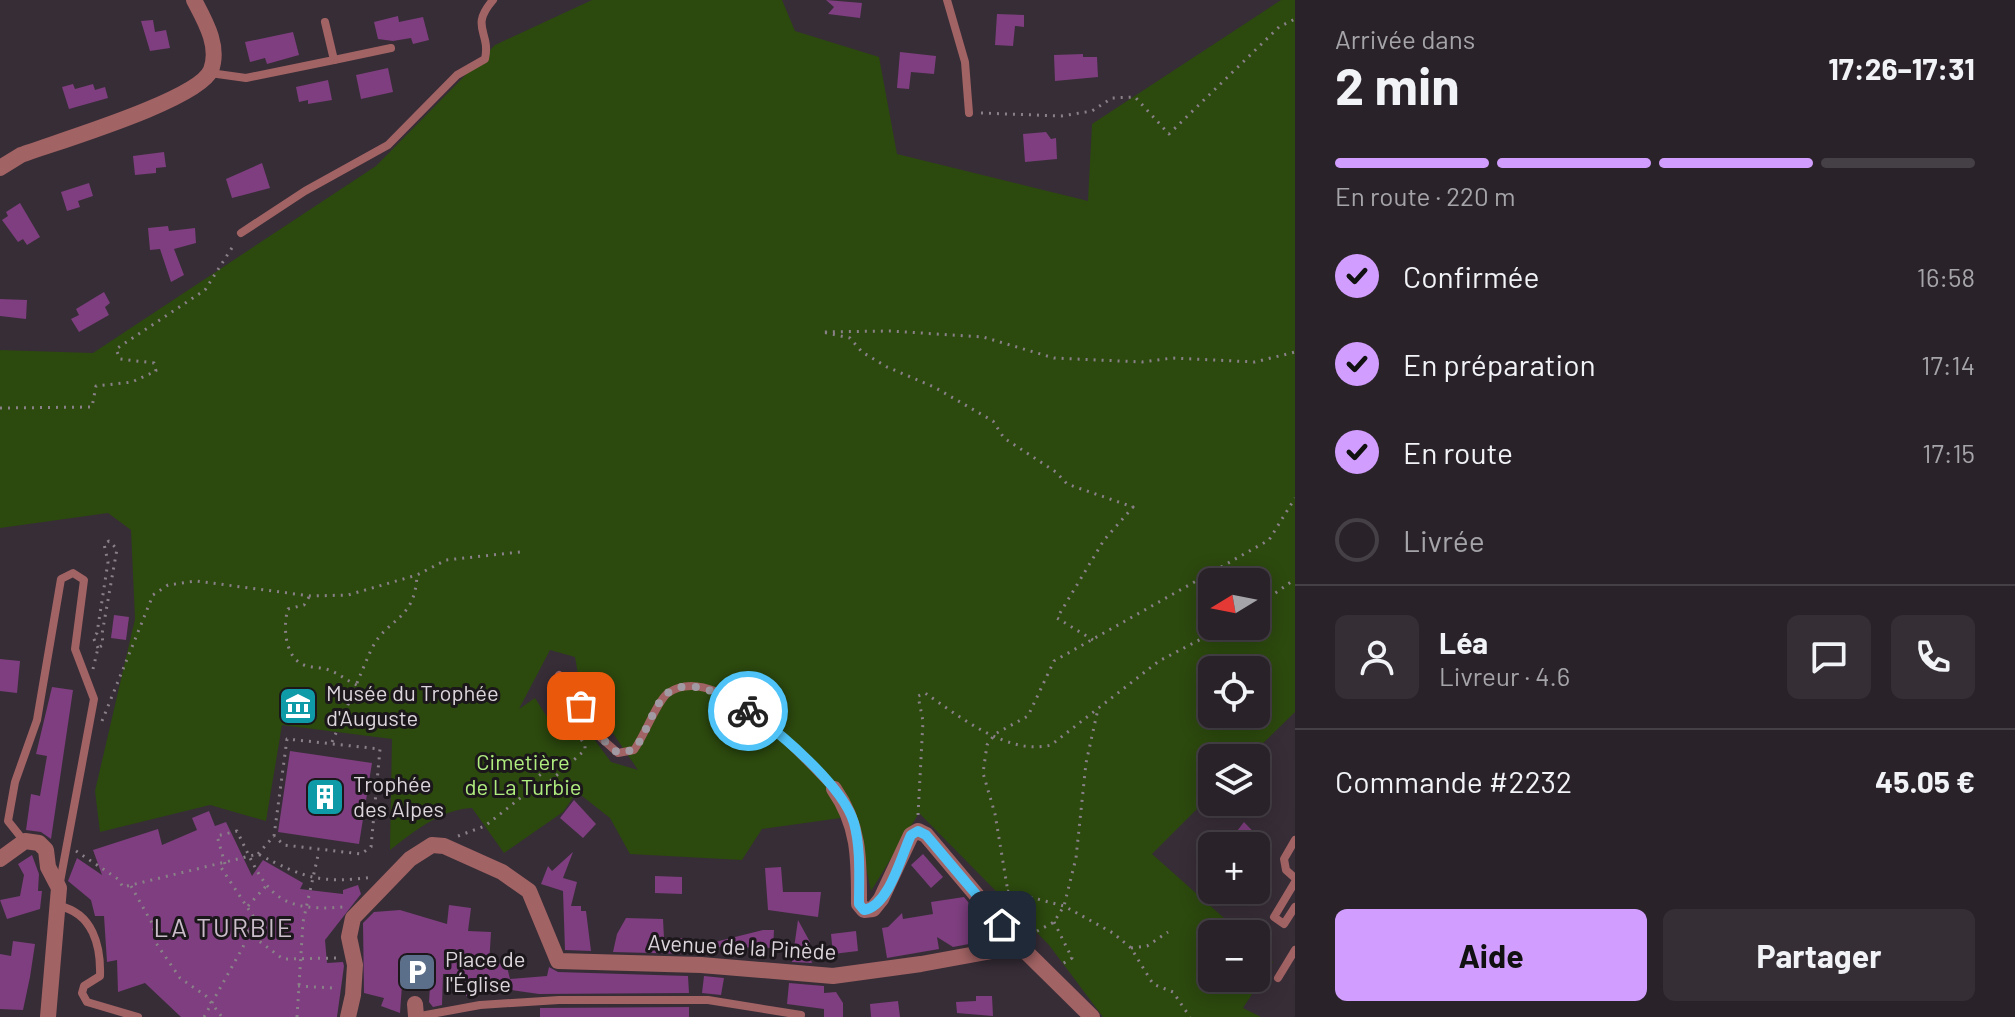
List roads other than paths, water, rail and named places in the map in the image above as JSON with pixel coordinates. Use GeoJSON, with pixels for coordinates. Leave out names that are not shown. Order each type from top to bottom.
{"type":"FeatureCollection","features":[{"type":"Feature","properties":{"kind":"street"},"geometry":{"type":"LineString","coordinates":[[0,168],[21,155],[160,105],[201,83],[210,73],[213,44],[194,0]]}},
{"type":"Feature","properties":{"kind":"street"},"geometry":{"type":"LineString","coordinates":[[834,789],[853,821],[859,844],[859,904],[864,910],[873,909],[881,899],[911,835],[918,831],[926,835],[1016,942],[1092,1017]]}},
{"type":"Feature","properties":{"kind":"street"},"geometry":{"type":"LineString","coordinates":[[0,859],[25,841],[39,843],[46,850],[51,875],[59,888],[48,1017]]}},
{"type":"Feature","properties":{"kind":"street","name":"Avenue de la Pinède"},"geometry":{"type":"LineString","coordinates":[[348,1017],[354,960],[349,926],[358,911],[423,849],[444,846],[502,872],[529,891],[541,911],[558,961],[701,965],[833,976],[1003,949],[1016,942]]}},
{"type":"Feature","properties":{"kind":"lane"},"geometry":{"type":"LineString","coordinates":[[241,233],[305,191],[388,145],[457,75],[485,59],[479,23],[481,14],[493,0]]}},
{"type":"Feature","properties":{"kind":"lane"},"geometry":{"type":"LineString","coordinates":[[947,0],[965,62],[969,113]]}},
{"type":"Feature","properties":{"kind":"lane"},"geometry":{"type":"LineString","coordinates":[[325,22],[334,60]]}},
{"type":"Feature","properties":{"kind":"lane"},"geometry":{"type":"LineString","coordinates":[[210,73],[246,78],[391,48]]}},
{"type":"Feature","properties":{"kind":"lane"},"geometry":{"type":"LineString","coordinates":[[25,841],[8,821],[15,782],[37,720],[61,579],[73,573],[84,580],[75,649],[94,699],[59,888]]}},
{"type":"Feature","properties":{"kind":"lane"},"geometry":{"type":"LineString","coordinates":[[559,675],[601,738],[618,753],[634,750],[667,694],[680,687],[697,687],[722,694],[763,721],[834,789]]}},
{"type":"Feature","properties":{"kind":"lane"},"geometry":{"type":"LineString","coordinates":[[1295,840],[1284,859],[1286,870],[1295,880],[1274,917],[1284,924],[1295,907]]}},
{"type":"Feature","properties":{"kind":"lane"},"geometry":{"type":"LineString","coordinates":[[59,906],[79,913],[94,933],[100,976],[84,986],[82,993],[87,1002],[138,1017]]}},
{"type":"Feature","properties":{"kind":"lane"},"geometry":{"type":"LineString","coordinates":[[1278,978],[1295,950]]}},
{"type":"Feature","properties":{"kind":"lane"},"geometry":{"type":"LineString","coordinates":[[415,1012],[525,1000],[698,999],[801,1015]]}},
{"type":"Feature","properties":{"kind":"place","name":"Musée du Trophée d'Auguste"},"geometry":{"type":"Point","coordinates":[298,706]}},
{"type":"Feature","properties":{"kind":"place","name":"Trophée des Alpes"},"geometry":{"type":"Point","coordinates":[325,797]}},
{"type":"Feature","properties":{"kind":"place","name":"Place de l'Église"},"geometry":{"type":"Point","coordinates":[417,972]}},
{"type":"Feature","properties":{"kind":"district","name":"LA TURBIE"},"geometry":{"type":"Point","coordinates":[224,928]}},
{"type":"Feature","properties":{"kind":"park label","name":"Cimetière de La Turbie"},"geometry":{"type":"Point","coordinates":[523,774]}}]}
